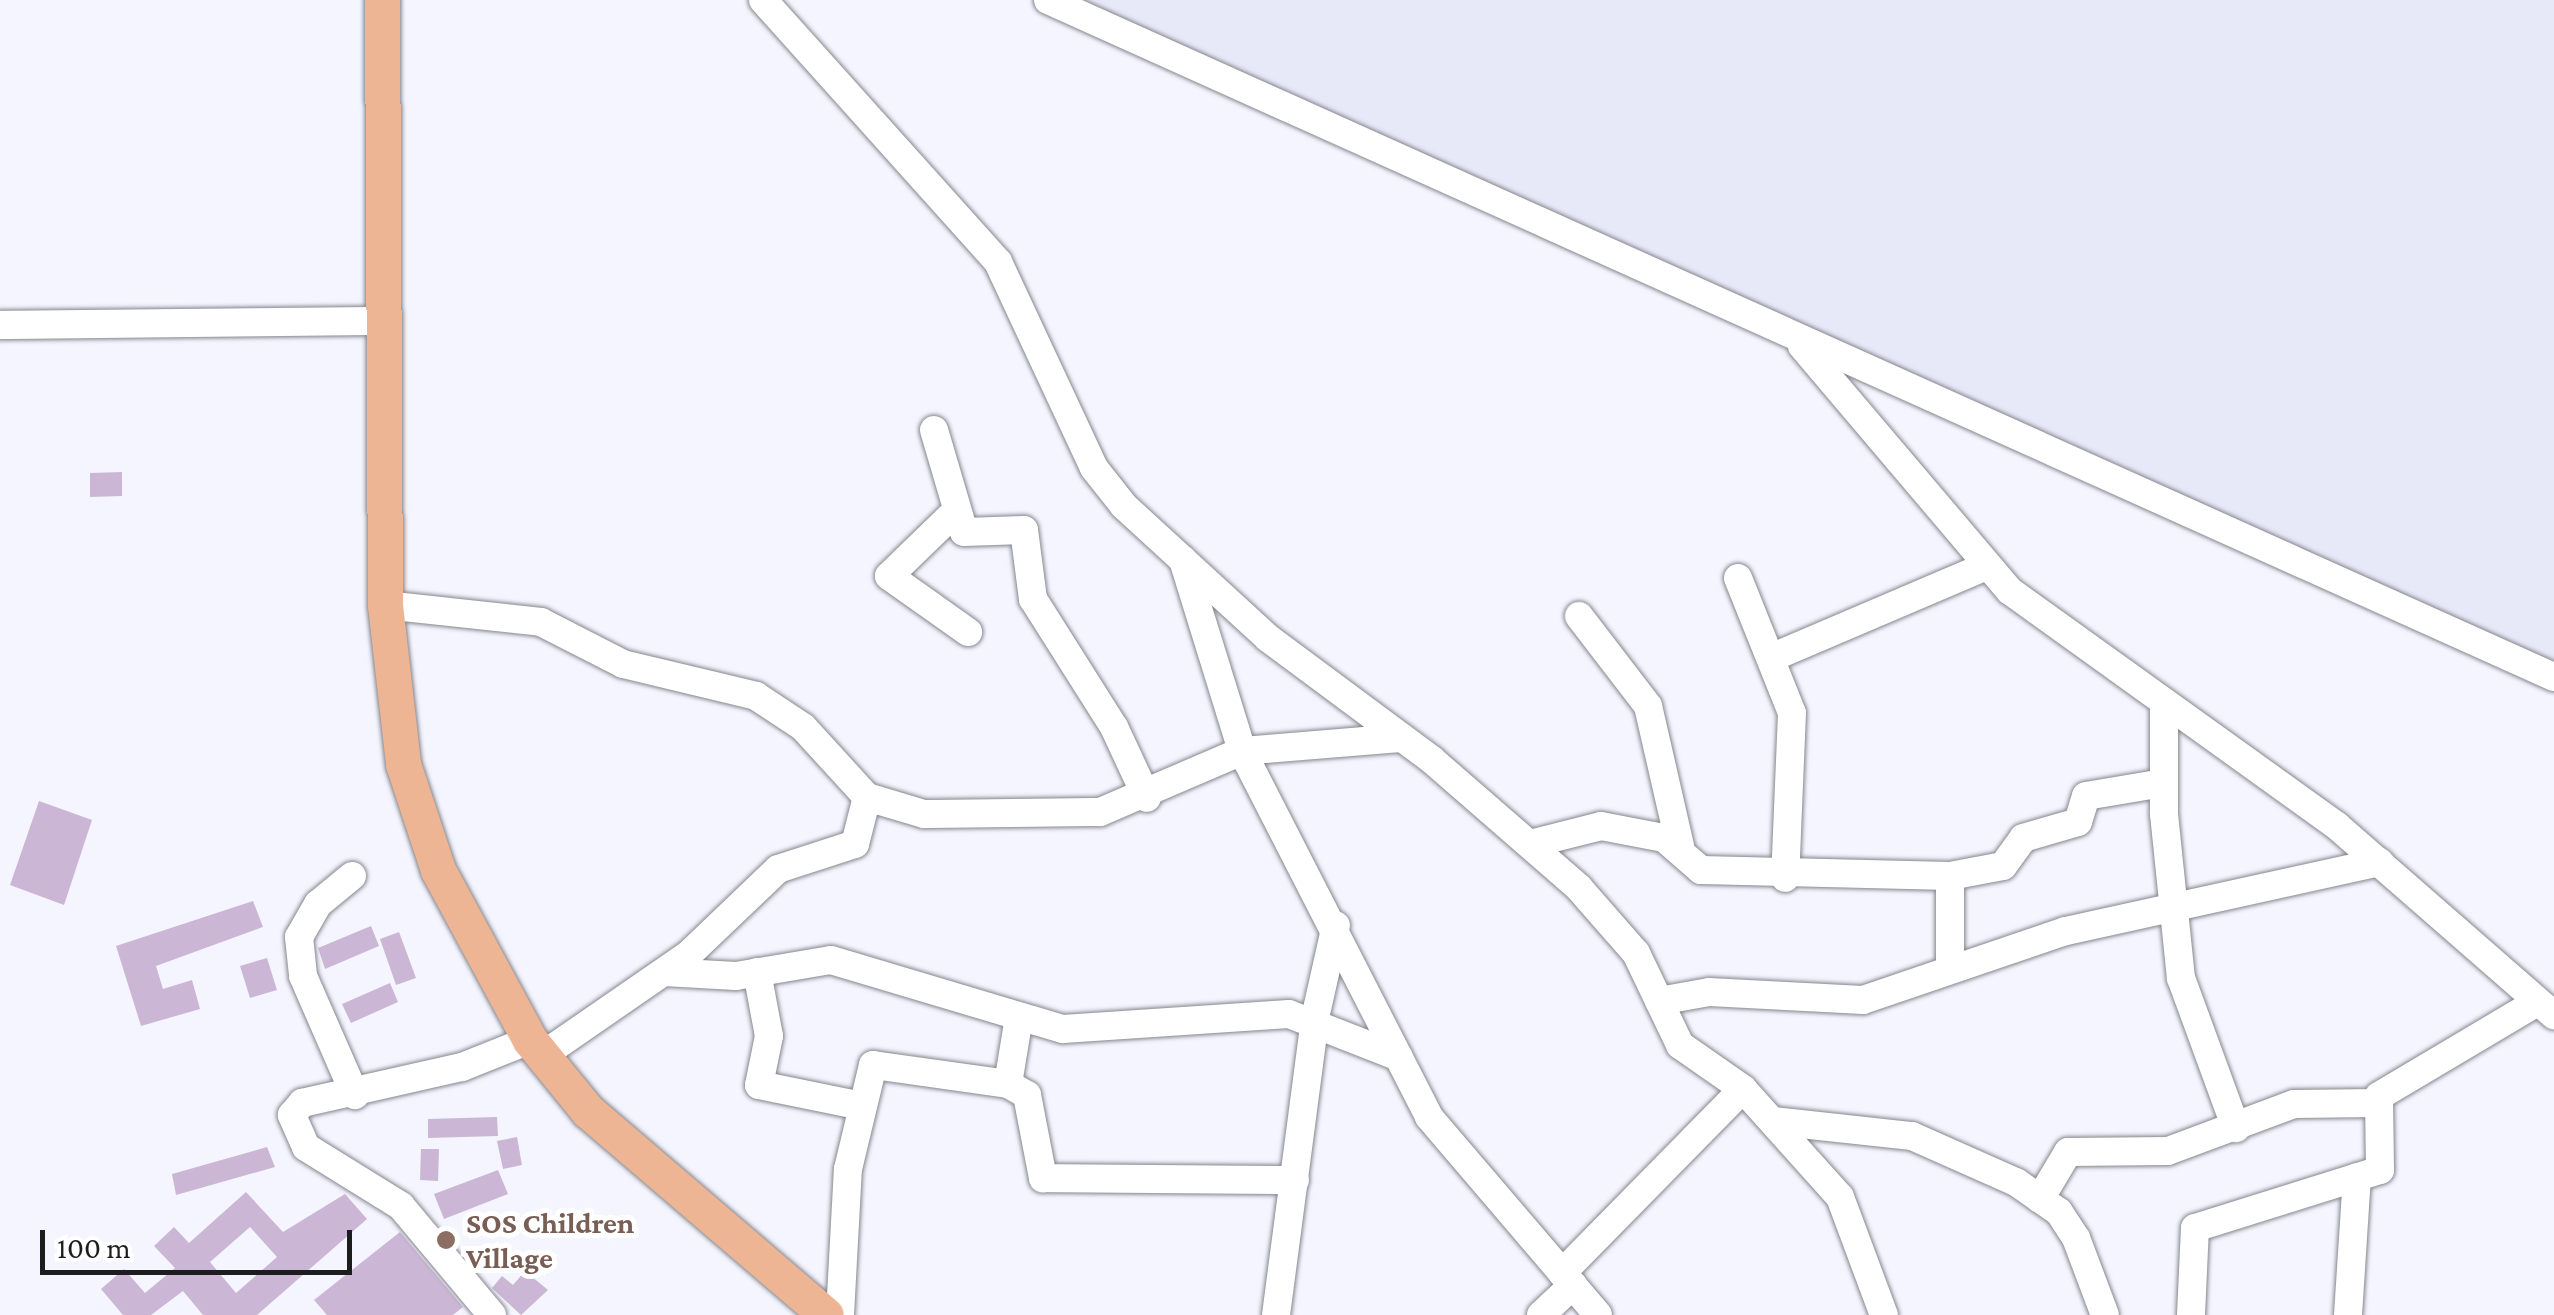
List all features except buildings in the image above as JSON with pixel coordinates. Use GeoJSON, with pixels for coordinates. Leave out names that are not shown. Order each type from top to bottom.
{"type":"FeatureCollection","features":[{"type":"Feature","properties":{"kind":"main road"},"geometry":{"type":"LineString","coordinates":[[382,0],[381,321],[386,604],[412,792],[480,960],[536,1047],[629,1151],[826,1315]]}},
{"type":"Feature","properties":{"kind":"street"},"geometry":{"type":"LineString","coordinates":[[763,0],[998,262],[1094,468],[1183,560],[1530,844],[1616,928],[1688,1054],[1743,1089],[1840,1197],[1884,1315]]}},
{"type":"Feature","properties":{"kind":"street"},"geometry":{"type":"LineString","coordinates":[[1048,0],[2554,677]]}},
{"type":"Feature","properties":{"kind":"street"},"geometry":{"type":"LineString","coordinates":[[0,325],[381,321]]}},
{"type":"Feature","properties":{"kind":"street"},"geometry":{"type":"LineString","coordinates":[[1798,340],[1984,567],[2164,708],[2380,862],[2545,1008],[2377,1103],[2300,1103],[2168,1151],[2068,1152],[2040,1199]]}},
{"type":"Feature","properties":{"kind":"street"},"geometry":{"type":"LineString","coordinates":[[934,430],[955,512],[972,536],[1021,526],[1033,599],[1114,727],[1147,798]]}},
{"type":"Feature","properties":{"kind":"street"},"geometry":{"type":"LineString","coordinates":[[955,512],[889,576],[968,632]]}},
{"type":"Feature","properties":{"kind":"street"},"geometry":{"type":"LineString","coordinates":[[1183,560],[1242,751],[1336,926],[1442,1140],[1598,1315]]}},
{"type":"Feature","properties":{"kind":"street"},"geometry":{"type":"LineString","coordinates":[[1771,658],[1984,567]]}},
{"type":"Feature","properties":{"kind":"street"},"geometry":{"type":"LineString","coordinates":[[1738,578],[1792,712],[1786,878]]}},
{"type":"Feature","properties":{"kind":"street"},"geometry":{"type":"LineString","coordinates":[[386,604],[541,622],[623,664],[756,696],[803,727],[867,798],[967,816],[1100,812],[1147,798],[1242,751],[1401,738]]}},
{"type":"Feature","properties":{"kind":"street"},"geometry":{"type":"LineString","coordinates":[[1579,616],[1648,706],[1680,846],[1701,870],[1786,878],[1950,876],[2003,866],[2022,838],[2078,822],[2086,796],[2163,783]]}},
{"type":"Feature","properties":{"kind":"street"},"geometry":{"type":"LineString","coordinates":[[2164,708],[2163,783],[2185,997],[2236,1128]]}},
{"type":"Feature","properties":{"kind":"street"},"geometry":{"type":"LineString","coordinates":[[492,1315],[401,1206],[306,1147],[294,1130],[302,1104],[355,1095],[536,1047],[664,972],[778,869],[855,844],[867,798]]}},
{"type":"Feature","properties":{"kind":"street"},"geometry":{"type":"LineString","coordinates":[[1530,844],[1600,826],[1680,846]]}},
{"type":"Feature","properties":{"kind":"street"},"geometry":{"type":"LineString","coordinates":[[1659,1000],[1709,992],[1863,1000],[1950,967],[2175,908],[2380,862]]}},
{"type":"Feature","properties":{"kind":"street"},"geometry":{"type":"LineString","coordinates":[[352,876],[318,904],[299,937],[303,976],[355,1095]]}},
{"type":"Feature","properties":{"kind":"street"},"geometry":{"type":"LineString","coordinates":[[1950,876],[1950,967]]}},
{"type":"Feature","properties":{"kind":"street"},"geometry":{"type":"LineString","coordinates":[[1276,1315],[1315,1018],[1336,926]]}},
{"type":"Feature","properties":{"kind":"street"},"geometry":{"type":"LineString","coordinates":[[664,972],[758,972],[846,962],[1019,1017],[1086,1032],[1244,1014],[1315,1018],[1400,1057]]}},
{"type":"Feature","properties":{"kind":"street"},"geometry":{"type":"LineString","coordinates":[[758,972],[768,1036],[759,1086],[862,1106]]}},
{"type":"Feature","properties":{"kind":"street"},"geometry":{"type":"LineString","coordinates":[[1008,1084],[1019,1017]]}},
{"type":"Feature","properties":{"kind":"street"},"geometry":{"type":"LineString","coordinates":[[840,1315],[848,1169],[873,1064],[1008,1084],[1035,1103],[1043,1178],[1295,1180]]}},
{"type":"Feature","properties":{"kind":"street"},"geometry":{"type":"LineString","coordinates":[[1541,1315],[1567,1279],[1743,1089]]}},
{"type":"Feature","properties":{"kind":"street"},"geometry":{"type":"LineString","coordinates":[[2190,1315],[2195,1228],[2285,1192],[2380,1170],[2377,1103]]}},
{"type":"Feature","properties":{"kind":"street"},"geometry":{"type":"LineString","coordinates":[[1774,1121],[1927,1140],[2040,1199],[2058,1212],[2092,1266],[2096,1312]]}},
{"type":"Feature","properties":{"kind":"street"},"geometry":{"type":"LineString","coordinates":[[2348,1315],[2357,1178]]}},
{"type":"Feature","properties":{"kind":"shaded area"},"geometry":{"type":"Polygon","coordinates":[[[1067,0],[2554,0],[2554,664],[1067,0]]]}},
{"type":"Feature","properties":{"kind":"place","name":"SOS Children Village"},"geometry":{"type":"Point","coordinates":[446,1240]}}]}
